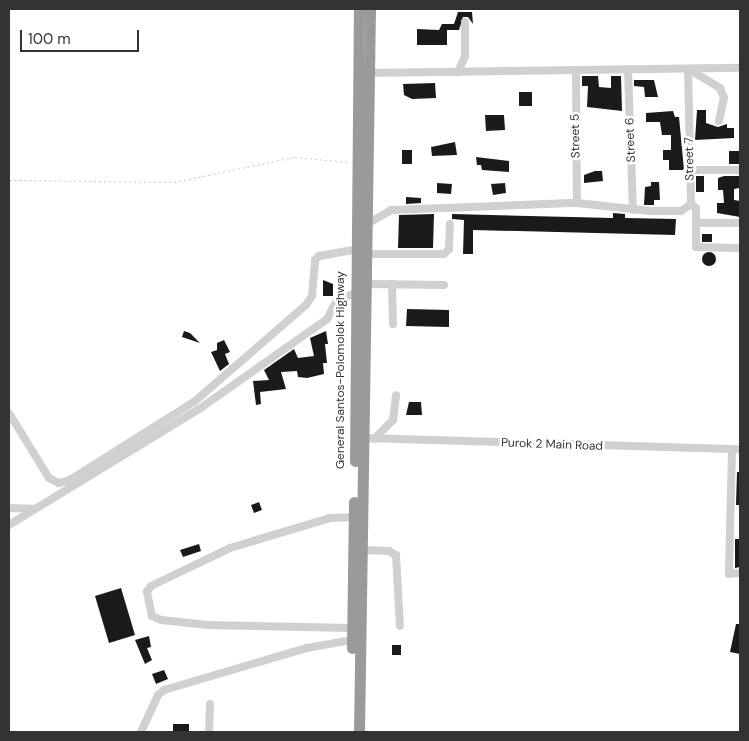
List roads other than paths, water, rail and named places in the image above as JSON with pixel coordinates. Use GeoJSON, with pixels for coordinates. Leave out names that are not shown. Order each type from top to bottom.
{"type":"FeatureCollection","features":[{"type":"Feature","properties":{"kind":"highway","name":"General Santos-Polomolok Highway"},"geometry":{"type":"LineString","coordinates":[[351,732],[355,293],[363,250],[357,162],[364,73],[359,9]]}},
{"type":"Feature","properties":{"kind":"highway"},"geometry":{"type":"LineString","coordinates":[[359,732],[362,550],[368,439],[366,284],[363,250],[367,224],[364,73],[370,9]]}},
{"type":"Feature","properties":{"kind":"street"},"geometry":{"type":"LineString","coordinates":[[458,72],[465,56],[466,22]]}},
{"type":"Feature","properties":{"kind":"street"},"geometry":{"type":"LineString","coordinates":[[688,68],[720,88],[724,98],[719,121]]}},
{"type":"Feature","properties":{"kind":"street","name":"Street 7"},"geometry":{"type":"LineString","coordinates":[[688,68],[691,204],[696,208],[696,247],[740,248]]}},
{"type":"Feature","properties":{"kind":"street"},"geometry":{"type":"LineString","coordinates":[[364,73],[740,68]]}},
{"type":"Feature","properties":{"kind":"street","name":"Street 6"},"geometry":{"type":"LineString","coordinates":[[628,69],[633,210]]}},
{"type":"Feature","properties":{"kind":"street","name":"Street 5"},"geometry":{"type":"LineString","coordinates":[[576,70],[577,203]]}},
{"type":"Feature","properties":{"kind":"street"},"geometry":{"type":"LineString","coordinates":[[690,170],[740,170]]}},
{"type":"Feature","properties":{"kind":"street"},"geometry":{"type":"LineString","coordinates":[[367,224],[391,210],[577,203],[651,211],[681,211],[691,204]]}},
{"type":"Feature","properties":{"kind":"street"},"geometry":{"type":"LineString","coordinates":[[697,223],[740,223]]}},
{"type":"Feature","properties":{"kind":"street"},"geometry":{"type":"LineString","coordinates":[[9,414],[49,478],[59,483],[70,480],[194,402],[306,306],[312,296],[315,260],[318,256],[363,250],[444,254],[449,250],[450,224]]}},
{"type":"Feature","properties":{"kind":"street"},"geometry":{"type":"LineString","coordinates":[[366,284],[444,285]]}},
{"type":"Feature","properties":{"kind":"street"},"geometry":{"type":"LineString","coordinates":[[392,284],[394,324]]}},
{"type":"Feature","properties":{"kind":"street"},"geometry":{"type":"LineString","coordinates":[[9,526],[202,407],[327,319],[337,300],[355,293]]}},
{"type":"Feature","properties":{"kind":"street"},"geometry":{"type":"LineString","coordinates":[[368,439],[393,420],[396,395]]}},
{"type":"Feature","properties":{"kind":"street","name":"Purok 2 Main Road"},"geometry":{"type":"LineString","coordinates":[[368,439],[736,449]]}},
{"type":"Feature","properties":{"kind":"street"},"geometry":{"type":"LineString","coordinates":[[736,449],[729,574],[740,573]]}},
{"type":"Feature","properties":{"kind":"street"},"geometry":{"type":"LineString","coordinates":[[9,508],[35,509]]}},
{"type":"Feature","properties":{"kind":"street"},"geometry":{"type":"LineString","coordinates":[[352,634],[167,621],[152,616],[147,592],[151,586],[230,548],[330,518],[354,517]]}},
{"type":"Feature","properties":{"kind":"street"},"geometry":{"type":"LineString","coordinates":[[362,550],[389,551],[396,555],[400,626]]}},
{"type":"Feature","properties":{"kind":"street"},"geometry":{"type":"LineString","coordinates":[[141,732],[158,694],[164,690],[352,634]]}},
{"type":"Feature","properties":{"kind":"street"},"geometry":{"type":"LineString","coordinates":[[209,732],[210,704]]}}]}
